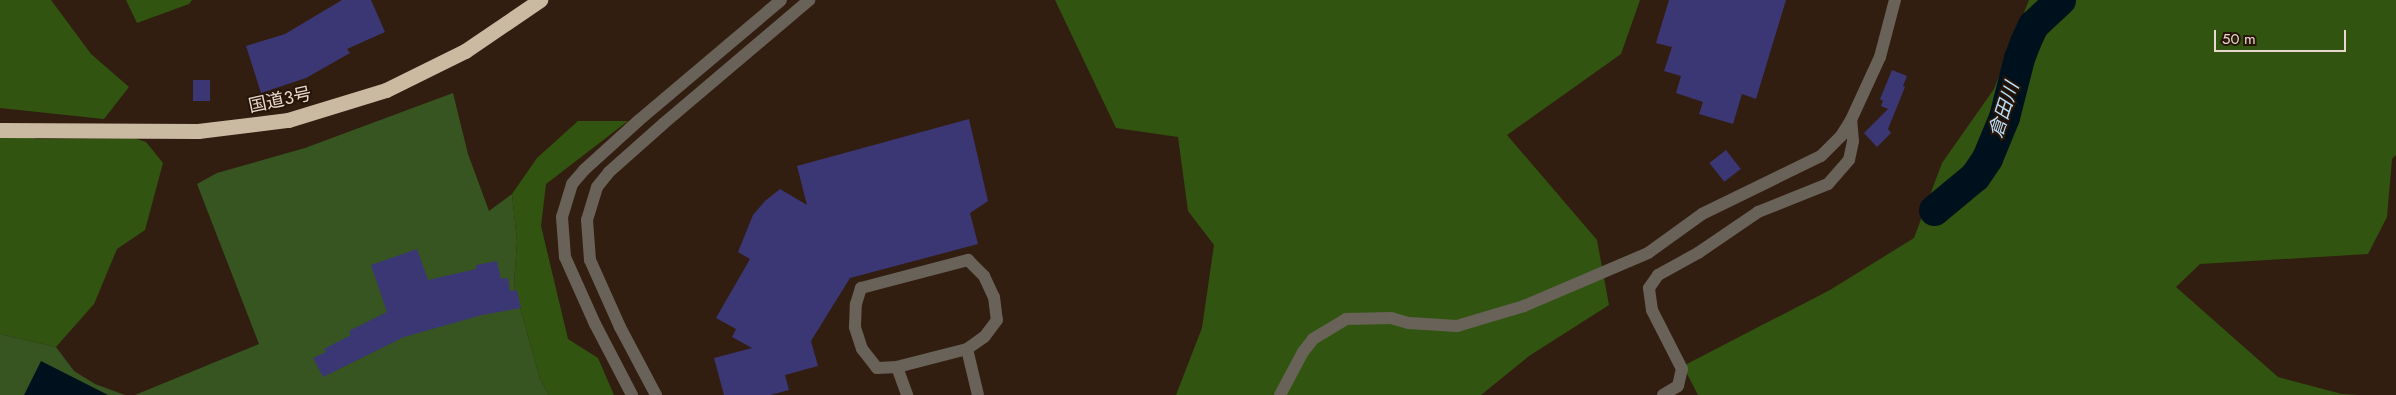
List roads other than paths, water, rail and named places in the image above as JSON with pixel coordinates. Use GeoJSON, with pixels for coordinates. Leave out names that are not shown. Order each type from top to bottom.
{"type":"FeatureCollection","features":[{"type":"Feature","properties":{"kind":"highway","name":"国道3号"},"geometry":{"type":"LineString","coordinates":[[0,130],[198,131],[288,120],[386,90],[465,51],[540,0]]}},
{"type":"Feature","properties":{"kind":"street"},"geometry":{"type":"LineString","coordinates":[[632,395],[595,324],[565,257],[562,217],[572,184],[584,170],[638,121],[781,0]]}},
{"type":"Feature","properties":{"kind":"street"},"geometry":{"type":"LineString","coordinates":[[656,395],[620,327],[590,260],[587,220],[597,187],[609,172],[663,124],[809,0]]}},
{"type":"Feature","properties":{"kind":"street"},"geometry":{"type":"LineString","coordinates":[[1280,395],[1303,352],[1313,339],[1346,319],[1391,318],[1409,323],[1456,326],[1490,318],[1533,302],[1648,253],[1702,214],[1821,156],[1841,136],[1851,120],[1880,57],[1895,0]]}},
{"type":"Feature","properties":{"kind":"street"},"geometry":{"type":"LineString","coordinates":[[1663,395],[1678,386],[1682,369],[1652,310],[1649,288],[1658,275],[1698,253],[1758,212],[1828,184],[1850,160],[1853,141],[1851,120]]}},
{"type":"Feature","properties":{"kind":"street"},"geometry":{"type":"LineString","coordinates":[[968,260],[984,276],[994,297],[997,320],[984,337],[967,349],[898,367],[877,368],[862,349],[855,327],[856,304],[861,288],[968,260]]}},
{"type":"Feature","properties":{"kind":"street"},"geometry":{"type":"LineString","coordinates":[[967,349],[978,395]]}},
{"type":"Feature","properties":{"kind":"street"},"geometry":{"type":"LineString","coordinates":[[898,367],[907,395]]}},
{"type":"Feature","properties":{"kind":"water"},"geometry":{"type":"Polygon","coordinates":[[[41,361],[108,395],[24,395],[41,361]]]}},
{"type":"Feature","properties":{"kind":"waterway","name":"倉田川"},"geometry":{"type":"LineString","coordinates":[[1934,210],[1975,176],[1987,158],[2004,117],[2025,42],[2033,25],[2060,0]]}}]}
